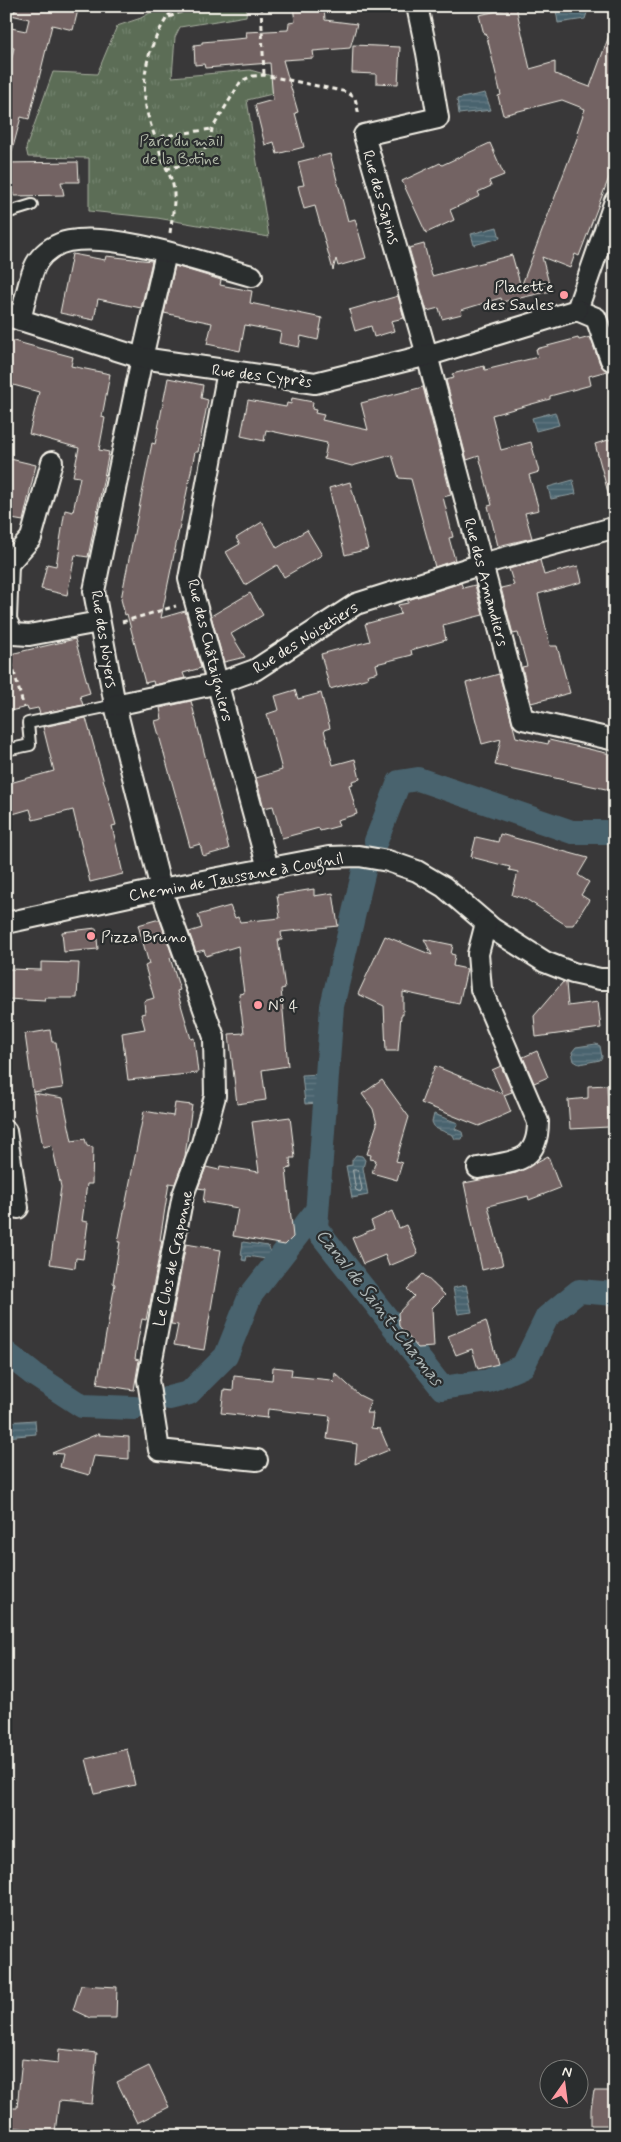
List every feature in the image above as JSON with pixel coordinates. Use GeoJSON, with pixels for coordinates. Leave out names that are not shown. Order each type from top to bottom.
{"type":"FeatureCollection","features":[{"type":"Feature","properties":{"kind":"street","name":"Rue des Sapins"},"geometry":{"type":"LineString","coordinates":[[417,6],[438,118],[364,135],[427,355]]}},
{"type":"Feature","properties":{"kind":"street"},"geometry":{"type":"LineString","coordinates":[[611,360],[596,318],[577,310],[615,201]]}},
{"type":"Feature","properties":{"kind":"street"},"geometry":{"type":"LineString","coordinates":[[13,316],[36,262],[49,249],[68,240],[95,240],[138,245],[252,276]]}},
{"type":"Feature","properties":{"kind":"street","name":"Rue des Noyers"},"geometry":{"type":"LineString","coordinates":[[161,889],[115,705],[94,591],[142,358],[166,253]]}},
{"type":"Feature","properties":{"kind":"street","name":"Rue des Cyprès"},"geometry":{"type":"LineString","coordinates":[[13,316],[142,358],[315,384],[427,355],[577,310]]}},
{"type":"Feature","properties":{"kind":"street","name":"Rue des Amandiers"},"geometry":{"type":"LineString","coordinates":[[427,355],[523,719],[615,740]]}},
{"type":"Feature","properties":{"kind":"street","name":"Rue des Châtaigniers"},"geometry":{"type":"LineString","coordinates":[[228,371],[190,579],[268,868]]}},
{"type":"Feature","properties":{"kind":"street"},"geometry":{"type":"LineString","coordinates":[[52,462],[31,538],[7,562],[6,620],[13,634],[29,635],[99,622]]}},
{"type":"Feature","properties":{"kind":"street","name":"Rue des Noisetiers"},"geometry":{"type":"LineString","coordinates":[[115,705],[219,683],[255,670],[356,604],[482,564],[609,529]]}},
{"type":"Feature","properties":{"kind":"street","name":"Chemin de Taussane à Cougnil"},"geometry":{"type":"LineString","coordinates":[[6,923],[161,889],[329,856],[359,856],[388,861],[417,871],[444,887],[486,923],[545,962],[573,974],[600,979],[615,979]]}},
{"type":"Feature","properties":{"kind":"street","name":"Le Clos de Craponne"},"geometry":{"type":"LineString","coordinates":[[161,889],[214,1037],[215,1096],[201,1147],[183,1195],[148,1380],[159,1450],[257,1460]]}},
{"type":"Feature","properties":{"kind":"street"},"geometry":{"type":"LineString","coordinates":[[478,1168],[521,1159],[534,1149],[538,1134],[538,1122],[481,989],[478,954],[486,923]]}},
{"type":"Feature","properties":{"kind":"street"},"geometry":{"type":"LineString","coordinates":[[6,1132],[18,1208]]}},
{"type":"Feature","properties":{"kind":"lane"},"geometry":{"type":"LineString","coordinates":[[6,10],[11,6]]}},
{"type":"Feature","properties":{"kind":"lane"},"geometry":{"type":"LineString","coordinates":[[6,213],[32,205]]}},
{"type":"Feature","properties":{"kind":"lane"},"geometry":{"type":"LineString","coordinates":[[6,750],[30,745],[28,723],[115,705]]}},
{"type":"Feature","properties":{"kind":"path"},"geometry":{"type":"LineString","coordinates":[[166,253],[174,205],[173,185],[158,147],[146,108],[145,68],[157,35],[175,6]]}},
{"type":"Feature","properties":{"kind":"path"},"geometry":{"type":"LineString","coordinates":[[168,17],[195,6]]}},
{"type":"Feature","properties":{"kind":"path"},"geometry":{"type":"LineString","coordinates":[[261,6],[264,75]]}},
{"type":"Feature","properties":{"kind":"path"},"geometry":{"type":"LineString","coordinates":[[166,169],[188,164],[202,154],[210,140],[212,129],[241,81],[253,76],[264,75],[347,92],[355,98],[364,135]]}},
{"type":"Feature","properties":{"kind":"path"},"geometry":{"type":"LineString","coordinates":[[158,147],[159,139],[164,136],[212,129]]}},
{"type":"Feature","properties":{"kind":"path"},"geometry":{"type":"LineString","coordinates":[[99,622],[118,623],[195,600]]}},
{"type":"Feature","properties":{"kind":"path"},"geometry":{"type":"LineString","coordinates":[[13,634],[9,644],[10,660],[28,723]]}},
{"type":"Feature","properties":{"kind":"green space","name":"Parc du mail de la Botine"},"geometry":{"type":"Polygon","coordinates":[[[162,6],[247,6],[246,16],[180,27],[175,37],[172,77],[250,70],[283,79],[289,90],[247,100],[269,237],[157,218],[89,211],[89,158],[28,157],[26,148],[53,72],[97,74],[117,26],[141,18],[162,6]]]}},
{"type":"Feature","properties":{"kind":"water"},"geometry":{"type":"Polygon","coordinates":[[[581,6],[586,9],[585,19],[558,23],[556,10],[581,6]]]}},
{"type":"Feature","properties":{"kind":"water"},"geometry":{"type":"Polygon","coordinates":[[[485,93],[491,110],[459,114],[457,99],[485,93]]]}},
{"type":"Feature","properties":{"kind":"water"},"geometry":{"type":"Polygon","coordinates":[[[497,227],[500,238],[474,245],[471,234],[497,227]]]}},
{"type":"Feature","properties":{"kind":"water"},"geometry":{"type":"Polygon","coordinates":[[[555,412],[559,425],[536,431],[532,418],[555,412]]]}},
{"type":"Feature","properties":{"kind":"water"},"geometry":{"type":"Polygon","coordinates":[[[573,480],[576,494],[551,499],[548,487],[573,480]]]}},
{"type":"Feature","properties":{"kind":"water"},"geometry":{"type":"Polygon","coordinates":[[[596,1044],[600,1046],[602,1057],[600,1060],[579,1064],[574,1061],[572,1052],[576,1047],[596,1044]]]}},
{"type":"Feature","properties":{"kind":"water"},"geometry":{"type":"Polygon","coordinates":[[[320,1074],[319,1103],[305,1104],[302,1075],[320,1074]]]}},
{"type":"Feature","properties":{"kind":"water"},"geometry":{"type":"Polygon","coordinates":[[[434,1114],[458,1123],[455,1129],[462,1132],[462,1139],[455,1139],[453,1135],[435,1128],[432,1122],[434,1114]]]}},
{"type":"Feature","properties":{"kind":"water"},"geometry":{"type":"Polygon","coordinates":[[[356,1155],[362,1156],[365,1160],[363,1168],[368,1195],[352,1198],[346,1166],[352,1165],[352,1160],[356,1155]]]}},
{"type":"Feature","properties":{"kind":"water"},"geometry":{"type":"Polygon","coordinates":[[[243,1242],[268,1246],[270,1250],[269,1256],[266,1259],[247,1256],[246,1261],[242,1260],[243,1242]]]}},
{"type":"Feature","properties":{"kind":"water"},"geometry":{"type":"Polygon","coordinates":[[[466,1285],[472,1312],[458,1314],[453,1288],[466,1285]]]}},
{"type":"Feature","properties":{"kind":"water"},"geometry":{"type":"Polygon","coordinates":[[[35,1420],[36,1434],[7,1437],[6,1422],[35,1420]]]}},
{"type":"Feature","properties":{"kind":"building"},"geometry":{"type":"Polygon","coordinates":[[[18,6],[79,6],[73,30],[52,25],[29,119],[21,117],[12,151],[6,150],[6,81],[14,48],[6,47],[6,27],[26,31],[29,19],[11,15],[18,6]]]}},
{"type":"Feature","properties":{"kind":"building"},"geometry":{"type":"Polygon","coordinates":[[[293,6],[324,6],[325,20],[357,24],[350,48],[313,51],[314,58],[283,60],[298,112],[295,113],[304,147],[277,154],[274,142],[265,145],[255,105],[273,100],[270,63],[205,68],[204,64],[195,65],[194,45],[202,44],[202,42],[247,38],[246,32],[288,30],[289,23],[295,22],[293,6]]]}},
{"type":"Feature","properties":{"kind":"building"},"geometry":{"type":"Polygon","coordinates":[[[516,7],[530,69],[555,62],[555,74],[590,87],[613,25],[615,25],[615,162],[579,256],[575,254],[570,268],[542,257],[551,291],[502,302],[501,298],[461,310],[462,314],[442,319],[439,308],[427,311],[409,248],[424,244],[432,276],[512,255],[521,287],[579,133],[577,132],[585,109],[562,100],[503,115],[498,96],[501,95],[486,33],[484,34],[479,15],[516,7]]]}},
{"type":"Feature","properties":{"kind":"building"},"geometry":{"type":"Polygon","coordinates":[[[353,45],[400,47],[398,84],[376,83],[376,74],[352,73],[353,45]]]}},
{"type":"Feature","properties":{"kind":"building"},"geometry":{"type":"Polygon","coordinates":[[[490,143],[504,175],[489,181],[491,186],[478,192],[480,196],[450,210],[454,220],[426,233],[402,181],[490,143]]]}},
{"type":"Feature","properties":{"kind":"building"},"geometry":{"type":"Polygon","coordinates":[[[330,154],[348,221],[355,219],[366,258],[338,266],[336,259],[333,270],[315,206],[304,209],[298,186],[304,185],[298,162],[330,154]]]}},
{"type":"Feature","properties":{"kind":"building"},"geometry":{"type":"Polygon","coordinates":[[[78,162],[79,182],[61,182],[64,195],[14,196],[13,183],[6,183],[6,163],[78,162]]]}},
{"type":"Feature","properties":{"kind":"building"},"geometry":{"type":"Polygon","coordinates":[[[72,254],[105,260],[106,256],[152,261],[141,308],[98,299],[94,320],[60,313],[72,254]]]}},
{"type":"Feature","properties":{"kind":"building"},"geometry":{"type":"Polygon","coordinates":[[[175,266],[221,280],[220,285],[252,291],[250,303],[322,318],[318,340],[301,336],[299,347],[279,343],[281,332],[245,325],[240,351],[207,344],[212,323],[164,313],[175,266]]]}},
{"type":"Feature","properties":{"kind":"building"},"geometry":{"type":"Polygon","coordinates":[[[398,296],[404,318],[391,321],[394,331],[374,337],[371,326],[355,331],[349,310],[398,296]]]}},
{"type":"Feature","properties":{"kind":"building"},"geometry":{"type":"Polygon","coordinates":[[[590,337],[600,364],[607,371],[589,376],[591,385],[550,396],[550,399],[492,415],[501,450],[531,442],[539,472],[529,475],[539,510],[525,513],[532,538],[498,546],[488,506],[492,505],[479,456],[467,460],[446,380],[454,378],[452,374],[484,366],[485,370],[538,357],[536,349],[578,338],[579,340],[590,337]]]}},
{"type":"Feature","properties":{"kind":"building"},"geometry":{"type":"Polygon","coordinates":[[[6,339],[73,357],[71,366],[110,374],[102,417],[105,418],[99,450],[109,452],[88,557],[75,555],[67,595],[41,589],[47,564],[56,566],[65,510],[73,512],[80,477],[73,476],[79,448],[29,434],[39,392],[6,383],[6,339]]]}},
{"type":"Feature","properties":{"kind":"building"},"geometry":{"type":"Polygon","coordinates":[[[168,378],[203,385],[201,398],[208,400],[198,452],[195,452],[161,618],[185,611],[201,668],[183,673],[185,678],[154,685],[153,681],[145,683],[127,614],[125,615],[121,599],[152,443],[155,444],[168,378]]]}},
{"type":"Feature","properties":{"kind":"building"},"geometry":{"type":"Polygon","coordinates":[[[423,387],[451,495],[443,497],[453,537],[449,538],[455,560],[435,567],[411,479],[399,478],[392,455],[352,466],[324,459],[327,443],[266,430],[264,441],[241,436],[248,400],[286,407],[287,403],[291,404],[292,398],[313,402],[312,409],[316,410],[315,413],[324,415],[322,420],[368,430],[361,403],[423,387]]]}},
{"type":"Feature","properties":{"kind":"building"},"geometry":{"type":"Polygon","coordinates":[[[615,438],[615,496],[609,496],[595,444],[615,438]]]}},
{"type":"Feature","properties":{"kind":"building"},"geometry":{"type":"Polygon","coordinates":[[[6,458],[36,465],[23,521],[6,518],[6,458]]]}},
{"type":"Feature","properties":{"kind":"building"},"geometry":{"type":"Polygon","coordinates":[[[350,482],[368,549],[345,555],[329,488],[350,482]]]}},
{"type":"Feature","properties":{"kind":"building"},"geometry":{"type":"Polygon","coordinates":[[[262,522],[277,548],[307,530],[322,555],[284,577],[277,565],[245,585],[226,552],[240,544],[236,538],[262,522]]]}},
{"type":"Feature","properties":{"kind":"building"},"geometry":{"type":"Polygon","coordinates":[[[540,560],[544,575],[578,566],[582,582],[538,594],[550,646],[557,646],[570,693],[531,703],[522,667],[527,666],[518,633],[513,634],[501,588],[514,585],[509,569],[540,560]]]}},
{"type":"Feature","properties":{"kind":"building"},"geometry":{"type":"Polygon","coordinates":[[[461,583],[463,588],[475,585],[483,615],[443,625],[446,640],[411,650],[412,655],[376,664],[378,672],[367,675],[368,678],[330,689],[321,654],[370,641],[365,624],[401,614],[398,605],[408,603],[408,600],[461,583]]]}},
{"type":"Feature","properties":{"kind":"building"},"geometry":{"type":"Polygon","coordinates":[[[250,593],[263,615],[231,634],[245,657],[224,662],[211,616],[250,593]]]}},
{"type":"Feature","properties":{"kind":"building"},"geometry":{"type":"Polygon","coordinates":[[[75,639],[90,693],[80,696],[83,705],[40,714],[38,708],[28,710],[27,707],[6,712],[6,655],[75,639]]]}},
{"type":"Feature","properties":{"kind":"building"},"geometry":{"type":"Polygon","coordinates":[[[499,674],[516,737],[548,744],[549,740],[615,755],[615,791],[495,765],[501,739],[482,744],[466,683],[499,674]]]}},
{"type":"Feature","properties":{"kind":"building"},"geometry":{"type":"Polygon","coordinates":[[[295,690],[298,699],[321,693],[330,728],[324,730],[333,765],[355,759],[360,779],[352,781],[353,784],[349,785],[357,814],[337,820],[339,826],[320,831],[319,828],[282,838],[273,806],[264,808],[256,778],[282,770],[267,714],[279,710],[275,696],[295,690]]]}},
{"type":"Feature","properties":{"kind":"building"},"geometry":{"type":"Polygon","coordinates":[[[191,701],[229,849],[203,856],[200,844],[190,847],[155,721],[162,719],[160,708],[191,701]]]}},
{"type":"Feature","properties":{"kind":"building"},"geometry":{"type":"Polygon","coordinates":[[[86,718],[116,825],[112,826],[123,874],[90,882],[73,810],[33,820],[30,809],[6,816],[6,784],[54,771],[43,727],[86,718]]]}},
{"type":"Feature","properties":{"kind":"building"},"geometry":{"type":"Polygon","coordinates":[[[500,834],[588,858],[578,875],[589,882],[581,895],[589,900],[573,925],[566,925],[526,899],[512,895],[518,872],[509,870],[510,867],[471,857],[476,837],[498,842],[500,834]]]}},
{"type":"Feature","properties":{"kind":"building"},"geometry":{"type":"Polygon","coordinates":[[[314,889],[314,896],[333,893],[338,926],[281,932],[282,940],[278,940],[285,988],[281,989],[288,1066],[262,1070],[266,1100],[237,1104],[229,1034],[244,1033],[239,994],[244,993],[238,946],[206,956],[204,950],[196,952],[189,932],[202,928],[198,915],[230,906],[235,918],[238,917],[240,922],[280,918],[277,895],[314,889]]]}},
{"type":"Feature","properties":{"kind":"building"},"geometry":{"type":"Polygon","coordinates":[[[160,920],[173,957],[170,958],[180,990],[177,991],[191,1039],[194,1038],[198,1073],[128,1080],[122,1033],[145,1029],[141,1014],[145,1013],[144,1001],[154,998],[145,966],[149,964],[138,925],[160,920]]]}},
{"type":"Feature","properties":{"kind":"building"},"geometry":{"type":"Polygon","coordinates":[[[96,928],[98,949],[64,952],[62,932],[96,928]]]}},
{"type":"Feature","properties":{"kind":"building"},"geometry":{"type":"Polygon","coordinates":[[[385,936],[432,955],[424,939],[453,945],[451,954],[455,955],[453,966],[467,969],[459,1004],[403,992],[403,1015],[401,1015],[398,1051],[386,1051],[384,1006],[358,994],[385,936]]]}},
{"type":"Feature","properties":{"kind":"building"},"geometry":{"type":"Polygon","coordinates":[[[41,962],[79,963],[77,998],[44,998],[45,1001],[7,999],[8,969],[41,970],[41,962]]]}},
{"type":"Feature","properties":{"kind":"building"},"geometry":{"type":"Polygon","coordinates":[[[563,982],[566,983],[568,1006],[598,1002],[601,1028],[536,1037],[534,1016],[563,982]]]}},
{"type":"Feature","properties":{"kind":"building"},"geometry":{"type":"Polygon","coordinates":[[[50,1030],[52,1042],[56,1042],[63,1088],[33,1092],[25,1034],[50,1030]]]}},
{"type":"Feature","properties":{"kind":"building"},"geometry":{"type":"Polygon","coordinates":[[[537,1051],[548,1077],[534,1083],[523,1057],[537,1051]]]}},
{"type":"Feature","properties":{"kind":"building"},"geometry":{"type":"Polygon","coordinates":[[[435,1066],[503,1094],[492,1070],[501,1066],[512,1092],[504,1095],[511,1112],[479,1126],[421,1103],[435,1066]]]}},
{"type":"Feature","properties":{"kind":"building"},"geometry":{"type":"Polygon","coordinates":[[[382,1080],[409,1117],[396,1161],[402,1163],[397,1180],[372,1173],[376,1160],[370,1159],[371,1155],[367,1154],[377,1124],[373,1109],[362,1094],[382,1080]]]}},
{"type":"Feature","properties":{"kind":"building"},"geometry":{"type":"Polygon","coordinates":[[[607,1085],[609,1127],[570,1129],[568,1100],[588,1098],[588,1086],[607,1085]]]}},
{"type":"Feature","properties":{"kind":"building"},"geometry":{"type":"Polygon","coordinates":[[[33,1093],[63,1098],[72,1141],[85,1139],[87,1146],[93,1147],[92,1184],[87,1184],[82,1221],[88,1222],[83,1259],[76,1258],[75,1268],[50,1264],[61,1187],[52,1145],[43,1147],[33,1093]]]}},
{"type":"Feature","properties":{"kind":"building"},"geometry":{"type":"Polygon","coordinates":[[[175,1103],[192,1105],[185,1156],[175,1184],[169,1183],[160,1240],[162,1240],[149,1309],[149,1305],[146,1320],[142,1319],[138,1339],[135,1359],[139,1360],[134,1390],[97,1384],[115,1284],[113,1283],[120,1242],[118,1242],[144,1111],[173,1116],[175,1103]]]}},
{"type":"Feature","properties":{"kind":"building"},"geometry":{"type":"Polygon","coordinates":[[[290,1117],[295,1158],[290,1158],[291,1168],[286,1169],[293,1237],[285,1245],[233,1236],[238,1208],[203,1202],[205,1189],[198,1188],[206,1167],[219,1170],[220,1166],[259,1172],[252,1122],[290,1117]]]}},
{"type":"Feature","properties":{"kind":"building"},"geometry":{"type":"Polygon","coordinates":[[[548,1156],[560,1188],[529,1200],[528,1196],[488,1206],[503,1265],[482,1270],[464,1183],[516,1173],[548,1156]]]}},
{"type":"Feature","properties":{"kind":"building"},"geometry":{"type":"Polygon","coordinates":[[[392,1211],[399,1228],[406,1225],[418,1254],[389,1266],[385,1255],[363,1264],[352,1238],[374,1229],[371,1221],[392,1211]]]}},
{"type":"Feature","properties":{"kind":"building"},"geometry":{"type":"Polygon","coordinates":[[[186,1244],[221,1250],[204,1350],[174,1345],[178,1325],[171,1324],[186,1244]]]}},
{"type":"Feature","properties":{"kind":"building"},"geometry":{"type":"Polygon","coordinates":[[[423,1274],[445,1295],[432,1308],[434,1347],[418,1348],[399,1326],[398,1313],[414,1296],[407,1289],[423,1274]]]}},
{"type":"Feature","properties":{"kind":"building"},"geometry":{"type":"Polygon","coordinates":[[[486,1321],[498,1364],[478,1369],[472,1349],[456,1355],[448,1336],[486,1321]]]}},
{"type":"Feature","properties":{"kind":"building"},"geometry":{"type":"Polygon","coordinates":[[[273,1367],[292,1369],[291,1376],[331,1380],[334,1383],[335,1373],[359,1395],[371,1401],[366,1413],[373,1413],[371,1428],[380,1429],[389,1450],[355,1464],[357,1444],[327,1439],[330,1416],[268,1409],[267,1418],[221,1413],[224,1390],[233,1391],[234,1376],[272,1380],[273,1367]]]}},
{"type":"Feature","properties":{"kind":"building"},"geometry":{"type":"Polygon","coordinates":[[[100,1433],[99,1435],[129,1437],[129,1459],[94,1456],[89,1475],[60,1467],[63,1454],[52,1453],[100,1433]]]}},
{"type":"Feature","properties":{"kind":"building"},"geometry":{"type":"Polygon","coordinates":[[[127,1749],[135,1785],[95,1794],[86,1759],[127,1749]]]}},
{"type":"Feature","properties":{"kind":"building"},"geometry":{"type":"Polygon","coordinates":[[[81,1985],[117,1987],[116,2018],[90,2018],[73,2010],[81,1985]]]}},
{"type":"Feature","properties":{"kind":"building"},"geometry":{"type":"Polygon","coordinates":[[[59,2049],[97,2053],[92,2104],[59,2101],[55,2132],[10,2127],[12,2108],[17,2108],[22,2059],[58,2063],[59,2049]]]}},
{"type":"Feature","properties":{"kind":"building"},"geometry":{"type":"Polygon","coordinates":[[[149,2066],[169,2107],[137,2123],[117,2082],[149,2066]]]}},
{"type":"Feature","properties":{"kind":"building"},"geometry":{"type":"Polygon","coordinates":[[[594,2091],[615,2091],[615,2125],[591,2125],[594,2091]]]}},
{"type":"Feature","properties":{"kind":"waterway","name":"Canal de Saint-Chamas"},"geometry":{"type":"LineString","coordinates":[[376,841],[399,782],[418,779],[572,832],[615,832]]}},
{"type":"Feature","properties":{"kind":"waterway","name":"Canal de Saint-Chamas"},"geometry":{"type":"LineString","coordinates":[[365,866],[332,1006],[316,1228],[442,1388],[488,1381],[523,1366],[547,1317],[579,1291],[615,1294]]}},
{"type":"Feature","properties":{"kind":"waterway"},"geometry":{"type":"LineString","coordinates":[[169,1398],[189,1393],[226,1356],[250,1296],[317,1210]]}},
{"type":"Feature","properties":{"kind":"waterway"},"geometry":{"type":"LineString","coordinates":[[6,1353],[33,1374],[82,1406],[134,1408]]}},
{"type":"Feature","properties":{"kind":"place","name":"Placette des Saules"},"geometry":{"type":"Point","coordinates":[564,295]}},
{"type":"Feature","properties":{"kind":"place","name":"Pizza Bruno"},"geometry":{"type":"Point","coordinates":[91,936]}},
{"type":"Feature","properties":{"kind":"place","name":"N° 4"},"geometry":{"type":"Point","coordinates":[258,1005]}}]}
